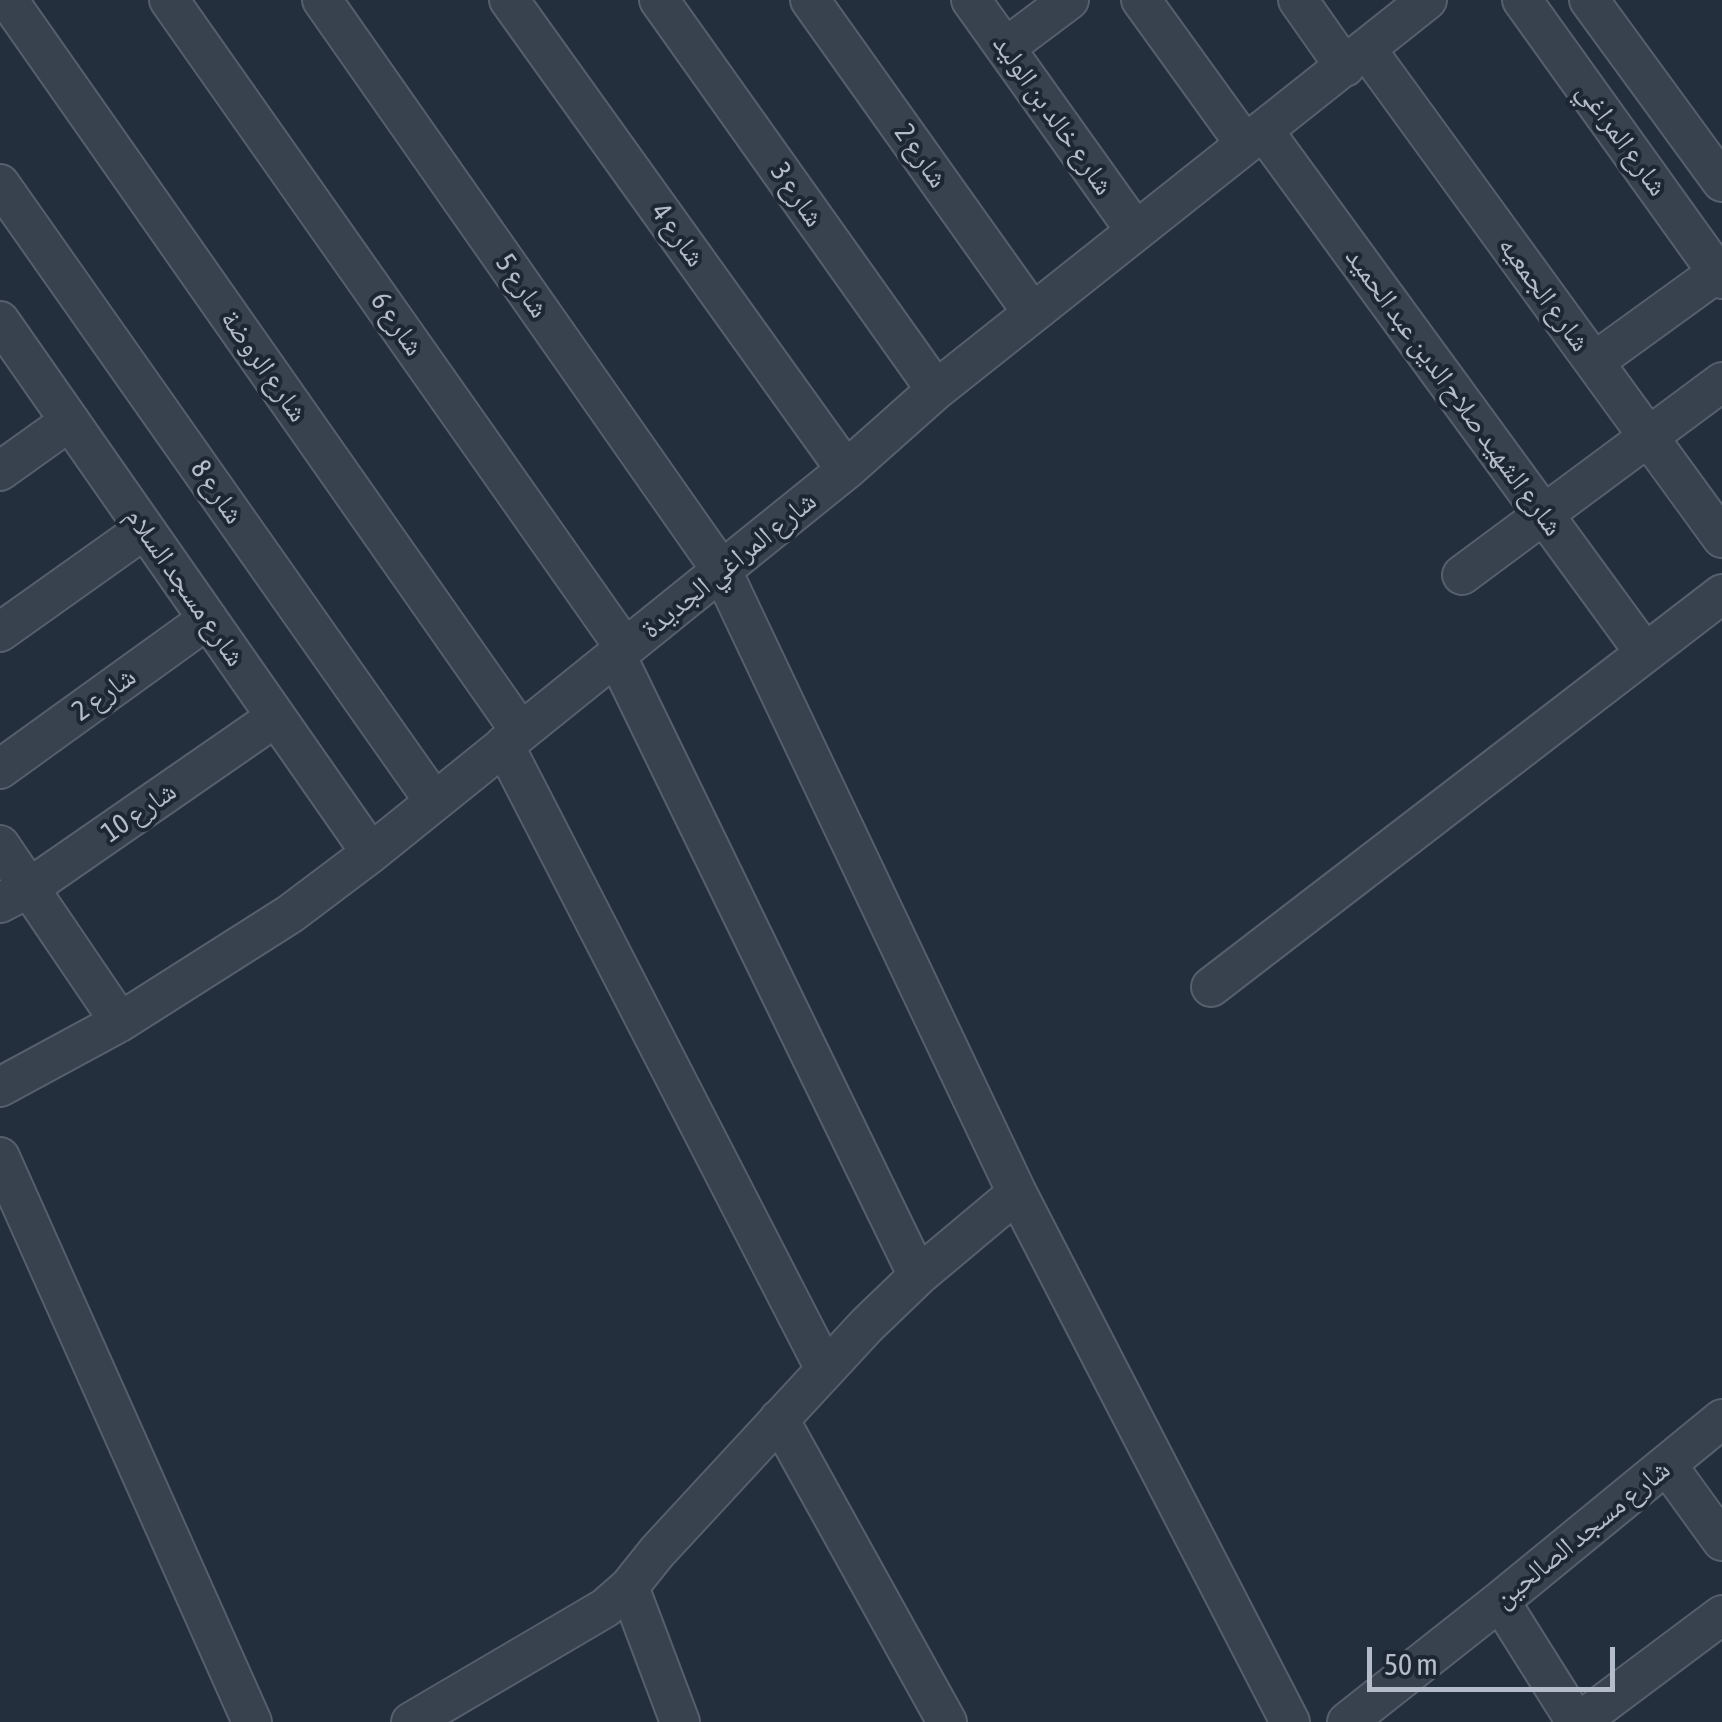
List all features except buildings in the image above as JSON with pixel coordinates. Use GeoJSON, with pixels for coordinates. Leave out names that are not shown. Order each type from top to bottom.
{"type":"FeatureCollection","features":[{"type":"Feature","properties":{"kind":"street","name":"شارع الروضة"},"geometry":{"type":"LineString","coordinates":[[8,0],[512,738],[824,1368]]}},
{"type":"Feature","properties":{"kind":"street","name":"شارع 6"},"geometry":{"type":"LineString","coordinates":[[169,0],[621,652],[918,1276]]}},
{"type":"Feature","properties":{"kind":"street","name":"شارع 5"},"geometry":{"type":"LineString","coordinates":[[322,0],[722,571],[1018,1193],[1290,1722]]}},
{"type":"Feature","properties":{"kind":"street","name":"شارع 4"},"geometry":{"type":"LineString","coordinates":[[509,0],[846,470]]}},
{"type":"Feature","properties":{"kind":"street","name":"شارع 3"},"geometry":{"type":"LineString","coordinates":[[659,0],[936,390]]}},
{"type":"Feature","properties":{"kind":"street","name":"شارع 2"},"geometry":{"type":"LineString","coordinates":[[810,0],[1032,312]]}},
{"type":"Feature","properties":{"kind":"street","name":"شارع خالد بن الوليد"},"geometry":{"type":"LineString","coordinates":[[972,0],[1135,230]]}},
{"type":"Feature","properties":{"kind":"street"},"geometry":{"type":"LineString","coordinates":[[1005,48],[1069,0]]}},
{"type":"Feature","properties":{"kind":"street","name":"شارع الشهيد صلاح الدين عبد الحميد"},"geometry":{"type":"LineString","coordinates":[[1141,0],[1254,137],[1544,514],[1645,653]]}},
{"type":"Feature","properties":{"kind":"street","name":"شارع الجمعيه"},"geometry":{"type":"LineString","coordinates":[[1298,0],[1356,58],[1594,362],[1722,538]]}},
{"type":"Feature","properties":{"kind":"street","name":"شارع المراغي الجديدة"},"geometry":{"type":"LineString","coordinates":[[0,1087],[120,1022],[290,914],[371,853],[846,470],[1032,312],[1427,0]]}},
{"type":"Feature","properties":{"kind":"street","name":"شارع المراغي"},"geometry":{"type":"LineString","coordinates":[[1522,0],[1720,276]]}},
{"type":"Feature","properties":{"kind":"street","name":"شارع المراغي"},"geometry":{"type":"LineString","coordinates":[[1590,0],[1722,182]]}},
{"type":"Feature","properties":{"kind":"street"},"geometry":{"type":"LineString","coordinates":[[1634,156],[1680,124]]}},
{"type":"Feature","properties":{"kind":"street","name":"شارع 8"},"geometry":{"type":"LineString","coordinates":[[0,184],[434,801]]}},
{"type":"Feature","properties":{"kind":"street"},"geometry":{"type":"LineString","coordinates":[[1594,362],[1720,276]]}},
{"type":"Feature","properties":{"kind":"street","name":"شارع مسجد السلام"},"geometry":{"type":"LineString","coordinates":[[0,321],[371,853]]}},
{"type":"Feature","properties":{"kind":"street"},"geometry":{"type":"LineString","coordinates":[[1462,575],[1722,382]]}},
{"type":"Feature","properties":{"kind":"street"},"geometry":{"type":"LineString","coordinates":[[0,471],[70,421]]}},
{"type":"Feature","properties":{"kind":"street"},"geometry":{"type":"LineString","coordinates":[[0,632],[145,530]]}},
{"type":"Feature","properties":{"kind":"street"},"geometry":{"type":"LineString","coordinates":[[1211,987],[1722,594]]}},
{"type":"Feature","properties":{"kind":"street","name":"شارع 2"},"geometry":{"type":"LineString","coordinates":[[0,770],[208,619]]}},
{"type":"Feature","properties":{"kind":"street","name":"شارع 10"},"geometry":{"type":"LineString","coordinates":[[14,895],[276,717]]}},
{"type":"Feature","properties":{"kind":"street"},"geometry":{"type":"LineString","coordinates":[[0,844],[14,895],[120,1022]]}},
{"type":"Feature","properties":{"kind":"street"},"geometry":{"type":"LineString","coordinates":[[0,1157],[252,1722]]}},
{"type":"Feature","properties":{"kind":"street"},"geometry":{"type":"LineString","coordinates":[[411,1722],[605,1608],[629,1587],[824,1368],[918,1276],[1018,1193]]}},
{"type":"Feature","properties":{"kind":"street","name":"شارع مسجد الصالحين"},"geometry":{"type":"LineString","coordinates":[[1347,1722],[1722,1419]]}},
{"type":"Feature","properties":{"kind":"street"},"geometry":{"type":"LineString","coordinates":[[779,1420],[948,1722]]}},
{"type":"Feature","properties":{"kind":"street"},"geometry":{"type":"LineString","coordinates":[[1667,1465],[1722,1541]]}},
{"type":"Feature","properties":{"kind":"street"},"geometry":{"type":"LineString","coordinates":[[629,1587],[680,1722]]}},
{"type":"Feature","properties":{"kind":"street"},"geometry":{"type":"LineString","coordinates":[[1500,1601],[1578,1722],[1722,1615]]}}]}
